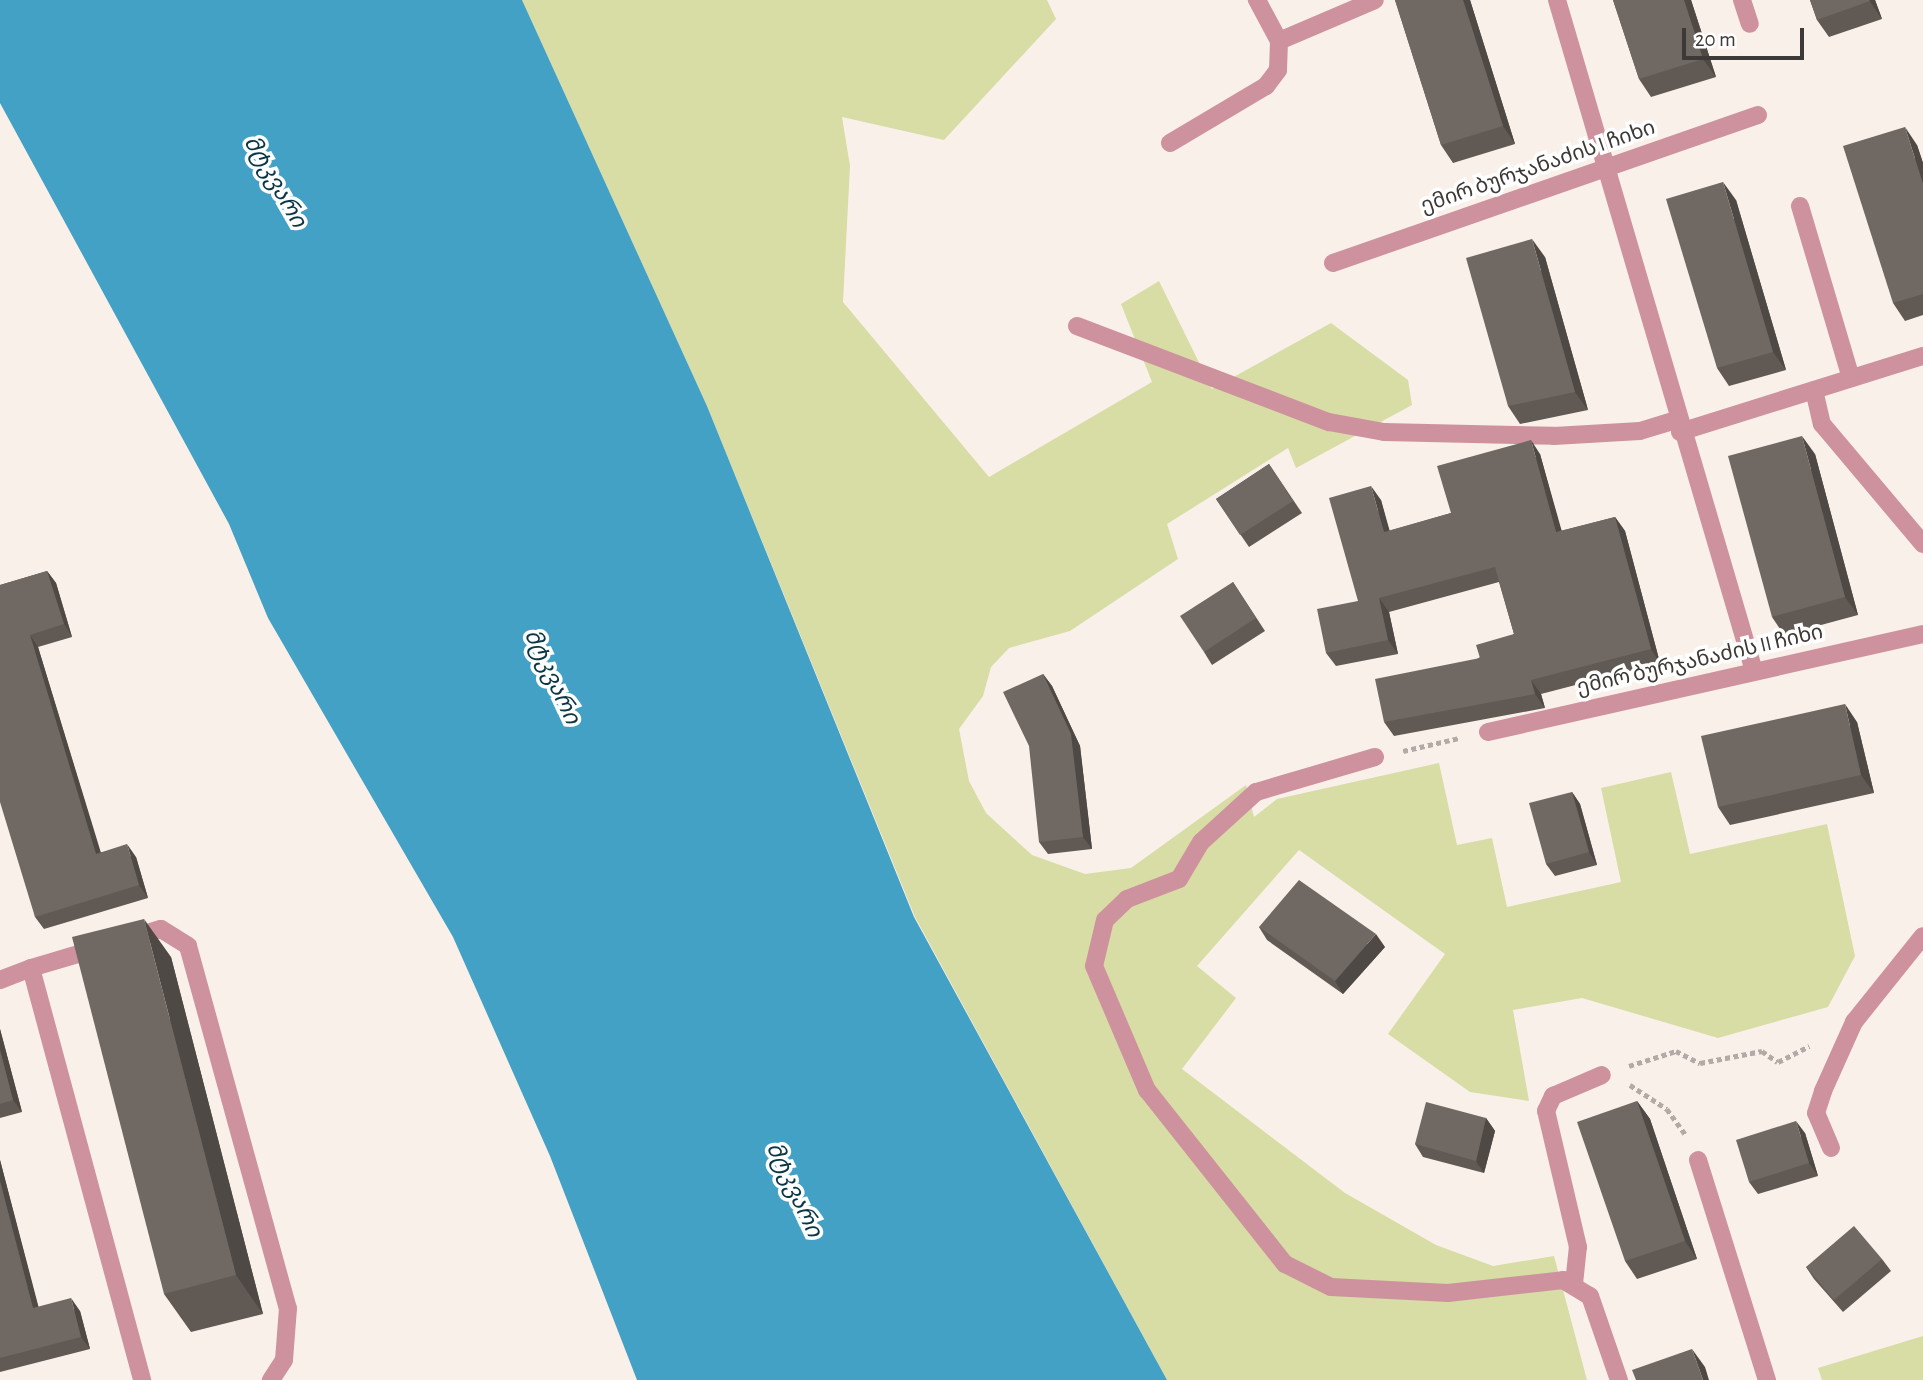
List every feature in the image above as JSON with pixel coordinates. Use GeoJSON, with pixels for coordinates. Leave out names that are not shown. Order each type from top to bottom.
{"type":"FeatureCollection","features":[{"type":"Feature","properties":{"kind":"street"},"geometry":{"type":"LineString","coordinates":[[1170,144],[1266,86],[1282,55],[1279,41],[1256,0]]}},
{"type":"Feature","properties":{"kind":"street"},"geometry":{"type":"LineString","coordinates":[[1279,41],[1375,0]]}},
{"type":"Feature","properties":{"kind":"street"},"geometry":{"type":"LineString","coordinates":[[1557,0],[1610,164],[1678,426],[1754,671]]}},
{"type":"Feature","properties":{"kind":"street"},"geometry":{"type":"LineString","coordinates":[[1742,0],[1750,24]]}},
{"type":"Feature","properties":{"kind":"street","name":"ემირ ბურჯანაძის I ჩიხი"},"geometry":{"type":"LineString","coordinates":[[1333,263],[1610,164],[1758,115]]}},
{"type":"Feature","properties":{"kind":"street"},"geometry":{"type":"LineString","coordinates":[[1800,206],[1851,378]]}},
{"type":"Feature","properties":{"kind":"street"},"geometry":{"type":"LineString","coordinates":[[1077,327],[1329,422],[1384,432],[1553,436],[1678,426],[1814,390],[1923,356]]}},
{"type":"Feature","properties":{"kind":"street"},"geometry":{"type":"LineString","coordinates":[[1814,390],[1822,424],[1923,544]]}},
{"type":"Feature","properties":{"kind":"street","name":"ემირ ბურჯანაძის II ჩიხი"},"geometry":{"type":"LineString","coordinates":[[1488,732],[1923,634]]}},
{"type":"Feature","properties":{"kind":"street"},"geometry":{"type":"LineString","coordinates":[[1375,758],[1256,792],[1201,842],[1179,879],[1127,899],[1105,920],[1094,966],[1147,1090],[1284,1264],[1331,1287],[1448,1293],[1563,1280],[1574,1284],[1600,1315],[1619,1380]]}},
{"type":"Feature","properties":{"kind":"street"},"geometry":{"type":"LineString","coordinates":[[0,980],[161,929],[188,946],[288,1308],[284,1360],[271,1380]]}},
{"type":"Feature","properties":{"kind":"street"},"geometry":{"type":"LineString","coordinates":[[1831,1148],[1816,1113],[1854,1022],[1923,936]]}},
{"type":"Feature","properties":{"kind":"street"},"geometry":{"type":"LineString","coordinates":[[31,968],[142,1380]]}},
{"type":"Feature","properties":{"kind":"street"},"geometry":{"type":"LineString","coordinates":[[1574,1284],[1578,1247],[1546,1111],[1553,1096],[1602,1075]]}},
{"type":"Feature","properties":{"kind":"street"},"geometry":{"type":"LineString","coordinates":[[1698,1160],[1767,1380]]}},
{"type":"Feature","properties":{"kind":"path"},"geometry":{"type":"LineString","coordinates":[[1375,758],[1488,732]]}},
{"type":"Feature","properties":{"kind":"path"},"geometry":{"type":"LineString","coordinates":[[1602,1075],[1676,1051],[1700,1063],[1762,1051],[1779,1062],[1854,1022]]}},
{"type":"Feature","properties":{"kind":"path"},"geometry":{"type":"LineString","coordinates":[[1602,1075],[1637,1087],[1667,1109],[1698,1160]]}},
{"type":"Feature","properties":{"kind":"green space"},"geometry":{"type":"Polygon","coordinates":[[[522,0],[1047,0],[1056,19],[944,140],[842,117],[850,166],[843,302],[989,477],[1152,382],[1121,304],[1159,281],[1212,389],[1331,323],[1408,380],[1412,405],[1296,468],[1288,448],[1167,524],[1178,559],[1070,631],[1009,648],[991,667],[983,696],[959,729],[969,781],[986,813],[1032,855],[1085,874],[1131,868],[1246,785],[1254,817],[1277,799],[1439,763],[1457,845],[1492,838],[1507,907],[1621,882],[1601,788],[1671,772],[1690,854],[1827,824],[1855,956],[1828,1007],[1718,1038],[1582,998],[1513,1010],[1529,1101],[1470,1092],[1388,1034],[1445,954],[1299,850],[1197,966],[1236,998],[1182,1069],[1345,1193],[1436,1245],[1493,1266],[1554,1256],[1587,1380],[1167,1380],[915,917],[707,406],[522,0]]]}},
{"type":"Feature","properties":{"kind":"green space"},"geometry":{"type":"Polygon","coordinates":[[[1923,1336],[1923,1380],[1822,1380],[1818,1368],[1923,1336]]]}},
{"type":"Feature","properties":{"kind":"water","name":"მტკვარი"},"geometry":{"type":"Polygon","coordinates":[[[0,0],[522,0],[707,406],[914,917],[1167,1380],[637,1380],[550,1156],[453,937],[268,618],[229,524],[0,103],[0,0]]]}},
{"type":"Feature","properties":{"kind":"building"},"geometry":{"type":"Polygon","coordinates":[[[1395,0],[1463,0],[1503,126],[1441,145],[1395,0]]]}},
{"type":"Feature","properties":{"kind":"building"},"geometry":{"type":"Polygon","coordinates":[[[1613,0],[1684,0],[1703,59],[1639,79],[1613,0]]]}},
{"type":"Feature","properties":{"kind":"building"},"geometry":{"type":"Polygon","coordinates":[[[1810,0],[1869,0],[1870,1],[1817,20],[1810,0]]]}},
{"type":"Feature","properties":{"kind":"building"},"geometry":{"type":"Polygon","coordinates":[[[1905,127],[1923,184],[1923,294],[1893,303],[1843,146],[1905,127]]]}},
{"type":"Feature","properties":{"kind":"building"},"geometry":{"type":"Polygon","coordinates":[[[1723,182],[1773,352],[1717,368],[1666,199],[1723,182]]]}},
{"type":"Feature","properties":{"kind":"building"},"geometry":{"type":"Polygon","coordinates":[[[1532,239],[1575,392],[1508,406],[1466,258],[1532,239]]]}},
{"type":"Feature","properties":{"kind":"building"},"geometry":{"type":"Polygon","coordinates":[[[1802,436],[1845,597],[1772,617],[1728,456],[1802,436]]]}},
{"type":"Feature","properties":{"kind":"building"},"geometry":{"type":"Polygon","coordinates":[[[1531,440],[1556,532],[1615,517],[1651,649],[1531,680],[1535,694],[1384,722],[1375,679],[1480,658],[1476,645],[1514,634],[1495,567],[1379,598],[1388,640],[1326,653],[1317,609],[1358,601],[1329,498],[1371,486],[1384,532],[1451,513],[1437,466],[1531,440]]]}},
{"type":"Feature","properties":{"kind":"building"},"geometry":{"type":"Polygon","coordinates":[[[1269,464],[1293,501],[1240,535],[1216,499],[1269,464]]]}},
{"type":"Feature","properties":{"kind":"building"},"geometry":{"type":"Polygon","coordinates":[[[47,571],[64,624],[30,635],[96,854],[127,844],[139,885],[35,917],[0,802],[0,585],[47,571]]]}},
{"type":"Feature","properties":{"kind":"building"},"geometry":{"type":"Polygon","coordinates":[[[1233,582],[1256,618],[1204,652],[1180,616],[1233,582]]]}},
{"type":"Feature","properties":{"kind":"building"},"geometry":{"type":"Polygon","coordinates":[[[1043,674],[1071,734],[1083,837],[1039,842],[1029,746],[1003,692],[1043,674]]]}},
{"type":"Feature","properties":{"kind":"building"},"geometry":{"type":"Polygon","coordinates":[[[1845,704],[1861,775],[1718,807],[1701,736],[1845,704]]]}},
{"type":"Feature","properties":{"kind":"building"},"geometry":{"type":"Polygon","coordinates":[[[1572,792],[1589,852],[1546,864],[1529,803],[1572,792]]]}},
{"type":"Feature","properties":{"kind":"building"},"geometry":{"type":"Polygon","coordinates":[[[1299,880],[1376,934],[1335,981],[1259,927],[1299,880]]]}},
{"type":"Feature","properties":{"kind":"building"},"geometry":{"type":"Polygon","coordinates":[[[144,919],[236,1275],[164,1294],[72,937],[144,919]]]}},
{"type":"Feature","properties":{"kind":"building"},"geometry":{"type":"Polygon","coordinates":[[[0,1050],[13,1100],[0,1104],[0,1050]]]}},
{"type":"Feature","properties":{"kind":"building"},"geometry":{"type":"Polygon","coordinates":[[[1637,1101],[1685,1241],[1625,1261],[1577,1122],[1637,1101]]]}},
{"type":"Feature","properties":{"kind":"building"},"geometry":{"type":"Polygon","coordinates":[[[1426,1102],[1486,1118],[1476,1161],[1415,1144],[1426,1102]]]}},
{"type":"Feature","properties":{"kind":"building"},"geometry":{"type":"Polygon","coordinates":[[[1796,1121],[1809,1163],[1749,1182],[1736,1140],[1796,1121]]]}},
{"type":"Feature","properties":{"kind":"building"},"geometry":{"type":"Polygon","coordinates":[[[0,1181],[33,1308],[71,1298],[81,1337],[0,1358],[0,1181]]]}},
{"type":"Feature","properties":{"kind":"building"},"geometry":{"type":"Polygon","coordinates":[[[1854,1226],[1882,1259],[1834,1300],[1806,1267],[1854,1226]]]}},
{"type":"Feature","properties":{"kind":"building"},"geometry":{"type":"Polygon","coordinates":[[[1692,1349],[1703,1380],[1636,1380],[1632,1370],[1692,1349]]]}}]}
